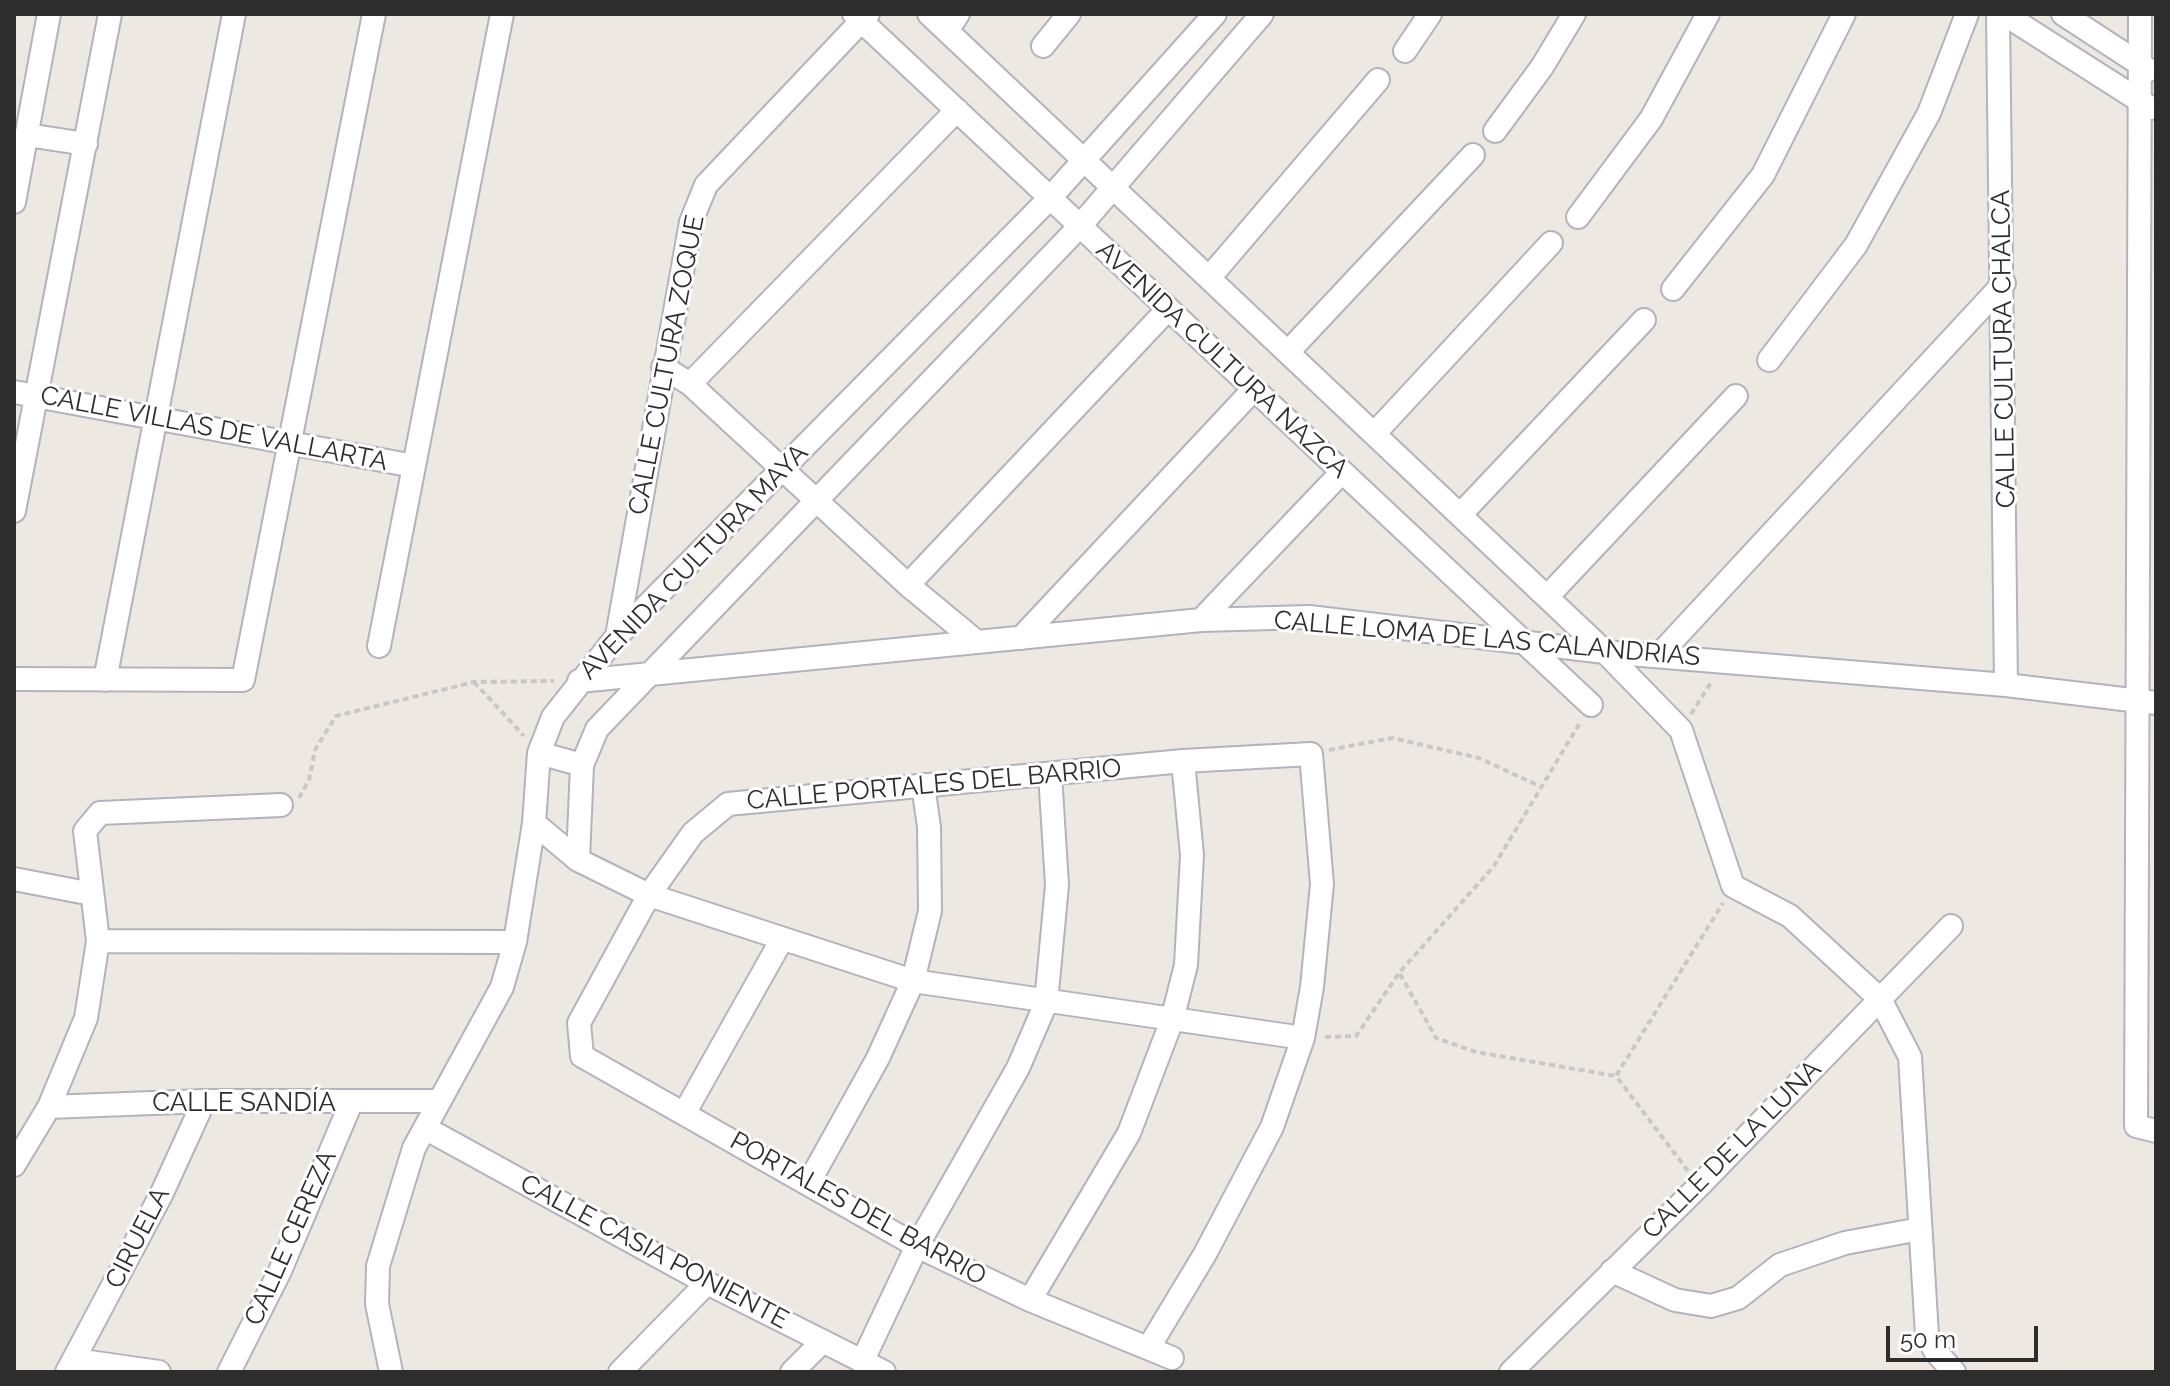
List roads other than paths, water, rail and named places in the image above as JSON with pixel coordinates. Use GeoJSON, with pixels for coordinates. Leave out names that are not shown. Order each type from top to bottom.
{"type":"FeatureCollection","features":[{"type":"Feature","properties":{"kind":"street"},"geometry":{"type":"LineString","coordinates":[[14,202],[49,14]]}},
{"type":"Feature","properties":{"kind":"street"},"geometry":{"type":"LineString","coordinates":[[14,511],[110,14]]}},
{"type":"Feature","properties":{"kind":"street"},"geometry":{"type":"LineString","coordinates":[[105,680],[234,14]]}},
{"type":"Feature","properties":{"kind":"street"},"geometry":{"type":"LineString","coordinates":[[14,679],[243,680],[374,14]]}},
{"type":"Feature","properties":{"kind":"street"},"geometry":{"type":"LineString","coordinates":[[379,646],[502,14]]}},
{"type":"Feature","properties":{"kind":"street","name":"AVENIDA CULTURA NAZCA"},"geometry":{"type":"LineString","coordinates":[[929,14],[952,23],[1085,161],[1605,652],[1681,730],[1733,886],[1790,916],[1880,999]]}},
{"type":"Feature","properties":{"kind":"street"},"geometry":{"type":"LineString","coordinates":[[1043,46],[1069,14]]}},
{"type":"Feature","properties":{"kind":"street","name":"AVENIDA CULTURA MAYA"},"geometry":{"type":"LineString","coordinates":[[391,1372],[377,1304],[378,1266],[414,1148],[502,987],[515,942],[534,823],[539,753],[553,717],[617,636],[1050,198],[1215,14]]}},
{"type":"Feature","properties":{"kind":"street","name":"AVENIDA CULTURA MAYA"},"geometry":{"type":"LineString","coordinates":[[578,860],[582,765],[597,729],[1080,226],[1262,14]]}},
{"type":"Feature","properties":{"kind":"street"},"geometry":{"type":"LineString","coordinates":[[1405,51],[1430,14]]}},
{"type":"Feature","properties":{"kind":"street"},"geometry":{"type":"LineString","coordinates":[[1495,131],[1542,67],[1574,14]]}},
{"type":"Feature","properties":{"kind":"street"},"geometry":{"type":"LineString","coordinates":[[1578,217],[1651,119],[1708,14]]}},
{"type":"Feature","properties":{"kind":"street"},"geometry":{"type":"LineString","coordinates":[[1673,289],[1763,175],[1844,14]]}},
{"type":"Feature","properties":{"kind":"street"},"geometry":{"type":"LineString","coordinates":[[1769,360],[1856,245],[1929,113],[1967,14]]}},
{"type":"Feature","properties":{"kind":"street"},"geometry":{"type":"LineString","coordinates":[[2001,14],[2149,107]]}},
{"type":"Feature","properties":{"kind":"street","name":"CALLE CULTURA CHALCA"},"geometry":{"type":"LineString","coordinates":[[2001,14],[2006,685]]}},
{"type":"Feature","properties":{"kind":"street"},"geometry":{"type":"LineString","coordinates":[[2063,14],[2148,69]]}},
{"type":"Feature","properties":{"kind":"street","name":"AVENIDA CULTURA NAZCA"},"geometry":{"type":"LineString","coordinates":[[861,16],[1050,198],[1591,705]]}},
{"type":"Feature","properties":{"kind":"street","name":"CALLE CULTURA ZOQUE"},"geometry":{"type":"LineString","coordinates":[[617,636],[691,222],[706,185],[861,16]]}},
{"type":"Feature","properties":{"kind":"street"},"geometry":{"type":"LineString","coordinates":[[2145,17],[2149,107],[2147,703],[2136,1126],[2156,1131]]}},
{"type":"Feature","properties":{"kind":"street"},"geometry":{"type":"LineString","coordinates":[[1209,278],[1378,80]]}},
{"type":"Feature","properties":{"kind":"street"},"geometry":{"type":"LineString","coordinates":[[690,384],[957,110]]}},
{"type":"Feature","properties":{"kind":"street"},"geometry":{"type":"LineString","coordinates":[[27,135],[86,144]]}},
{"type":"Feature","properties":{"kind":"street"},"geometry":{"type":"LineString","coordinates":[[1288,352],[1473,155]]}},
{"type":"Feature","properties":{"kind":"street"},"geometry":{"type":"LineString","coordinates":[[1374,434],[1551,243]]}},
{"type":"Feature","properties":{"kind":"street"},"geometry":{"type":"LineString","coordinates":[[1660,654],[2004,283]]}},
{"type":"Feature","properties":{"kind":"street"},"geometry":{"type":"LineString","coordinates":[[908,585],[1168,309]]}},
{"type":"Feature","properties":{"kind":"street"},"geometry":{"type":"LineString","coordinates":[[1460,515],[1644,320]]}},
{"type":"Feature","properties":{"kind":"street"},"geometry":{"type":"LineString","coordinates":[[663,367],[690,384],[908,585],[977,642]]}},
{"type":"Feature","properties":{"kind":"street"},"geometry":{"type":"LineString","coordinates":[[1021,638],[1254,389]]}},
{"type":"Feature","properties":{"kind":"street","name":"CALLE VILLAS DE VALLARTA"},"geometry":{"type":"LineString","coordinates":[[14,392],[414,466]]}},
{"type":"Feature","properties":{"kind":"street"},"geometry":{"type":"LineString","coordinates":[[1547,597],[1736,396]]}},
{"type":"Feature","properties":{"kind":"street"},"geometry":{"type":"LineString","coordinates":[[1201,620],[1342,472]]}},
{"type":"Feature","properties":{"kind":"street","name":"CALLE LOMA DE LAS CALANDRIAS"},"geometry":{"type":"LineString","coordinates":[[579,681],[1201,620],[1309,617],[1605,652],[1660,654],[2006,685],[2147,703]]}},
{"type":"Feature","properties":{"kind":"street"},"geometry":{"type":"LineString","coordinates":[[539,753],[582,765]]}},
{"type":"Feature","properties":{"kind":"street","name":"CALLE PORTALES DEL BARRIO"},"geometry":{"type":"LineString","coordinates":[[579,1023],[649,895],[693,833],[728,804],[1183,761],[1311,754],[1322,884],[1303,1038]]}},
{"type":"Feature","properties":{"kind":"street"},"geometry":{"type":"LineString","coordinates":[[1030,1300],[1129,1133],[1172,1020],[1186,965],[1192,855],[1183,761]]}},
{"type":"Feature","properties":{"kind":"street"},"geometry":{"type":"LineString","coordinates":[[862,1362],[917,1246],[1018,1068],[1046,1003],[1057,885],[1050,774]]}},
{"type":"Feature","properties":{"kind":"street"},"geometry":{"type":"LineString","coordinates":[[808,1184],[878,1058],[913,981],[930,911],[929,827],[923,785]]}},
{"type":"Feature","properties":{"kind":"street"},"geometry":{"type":"LineString","coordinates":[[14,1165],[49,1107],[86,1018],[98,941],[85,831],[100,813],[281,805]]}},
{"type":"Feature","properties":{"kind":"street"},"geometry":{"type":"LineString","coordinates":[[534,823],[578,860],[649,895],[781,941],[913,981],[1046,1003],[1303,1038],[1272,1127],[1205,1254],[1149,1347]]}},
{"type":"Feature","properties":{"kind":"street"},"geometry":{"type":"LineString","coordinates":[[14,879],[92,894]]}},
{"type":"Feature","properties":{"kind":"street","name":"CALLE DE LA LUNA"},"geometry":{"type":"LineString","coordinates":[[1511,1372],[1699,1186],[1951,926]]}},
{"type":"Feature","properties":{"kind":"street"},"geometry":{"type":"LineString","coordinates":[[98,941],[515,942]]}},
{"type":"Feature","properties":{"kind":"street"},"geometry":{"type":"LineString","coordinates":[[685,1112],[781,941]]}},
{"type":"Feature","properties":{"kind":"street"},"geometry":{"type":"LineString","coordinates":[[1880,999],[1910,1057],[1927,1335],[1935,1351],[1954,1372]]}},
{"type":"Feature","properties":{"kind":"street","name":"PORTALES DEL BARRIO"},"geometry":{"type":"LineString","coordinates":[[579,1023],[582,1056],[917,1246],[1030,1300],[1172,1358]]}},
{"type":"Feature","properties":{"kind":"street","name":"CALLE SANDÍA"},"geometry":{"type":"LineString","coordinates":[[49,1107],[204,1101],[439,1101]]}},
{"type":"Feature","properties":{"kind":"street","name":"CIRUELA"},"geometry":{"type":"LineString","coordinates":[[71,1366],[162,1193],[204,1101]]}},
{"type":"Feature","properties":{"kind":"street","name":"CALLE CEREZA"},"geometry":{"type":"LineString","coordinates":[[229,1372],[280,1271],[351,1103]]}},
{"type":"Feature","properties":{"kind":"street","name":"CALLE CASIA PONIENTE"},"geometry":{"type":"LineString","coordinates":[[425,1128],[707,1283],[884,1372]]}},
{"type":"Feature","properties":{"kind":"street"},"geometry":{"type":"LineString","coordinates":[[1612,1271],[1675,1300],[1711,1306],[1738,1298],[1780,1265],[1845,1243],[1920,1229]]}},
{"type":"Feature","properties":{"kind":"street"},"geometry":{"type":"LineString","coordinates":[[620,1372],[707,1283]]}},
{"type":"Feature","properties":{"kind":"street"},"geometry":{"type":"LineString","coordinates":[[792,1372],[821,1343]]}},
{"type":"Feature","properties":{"kind":"street"},"geometry":{"type":"LineString","coordinates":[[71,1366],[159,1372]]}}]}
